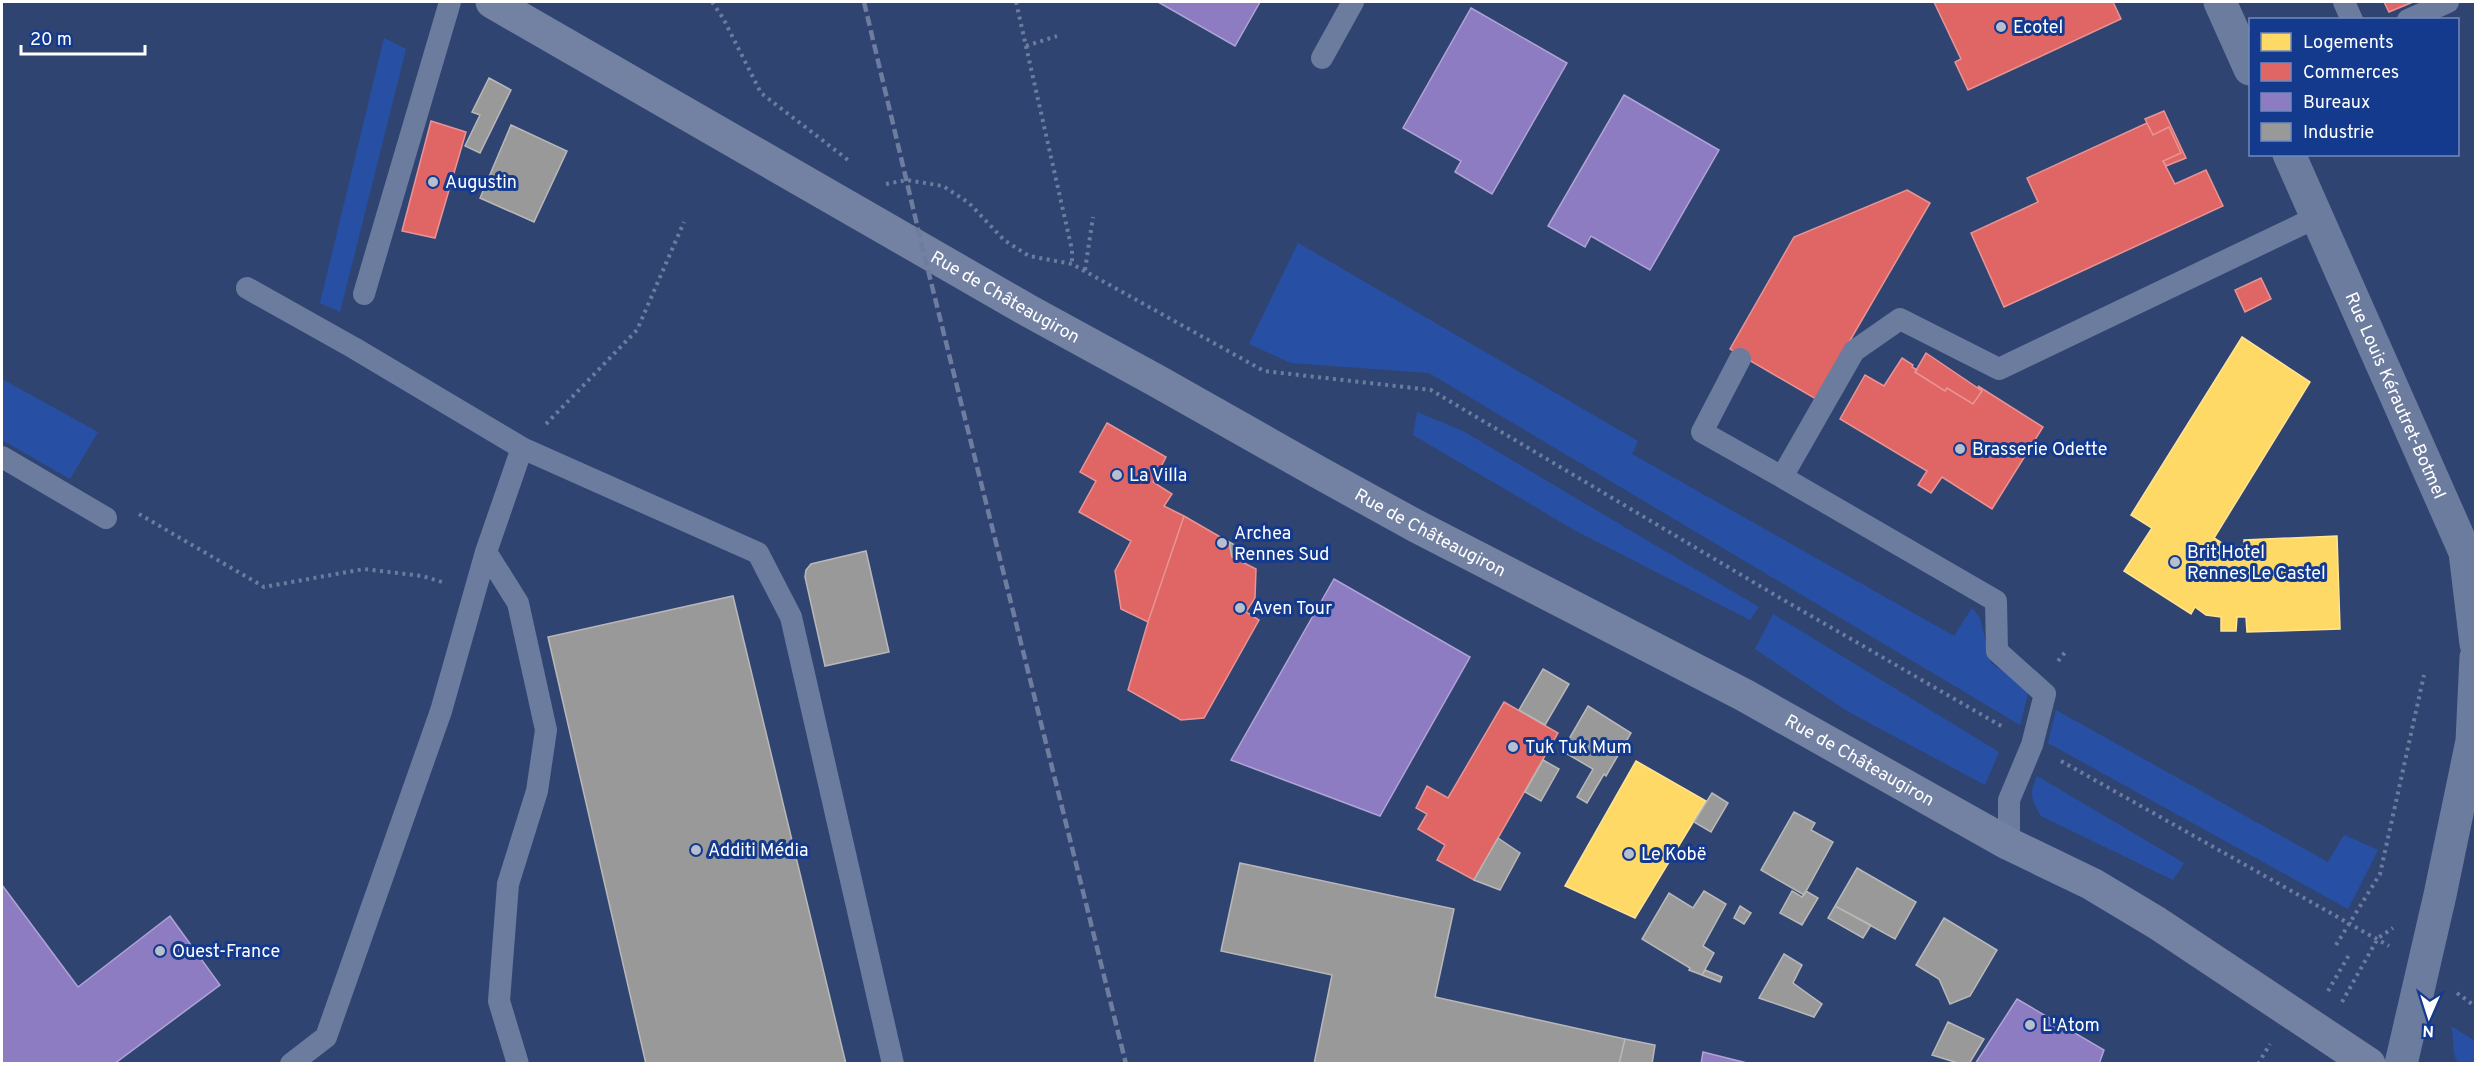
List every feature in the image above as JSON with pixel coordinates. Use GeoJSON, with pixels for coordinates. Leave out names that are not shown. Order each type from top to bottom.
{"type":"FeatureCollection","features":[{"type":"Feature","properties":{"kind":"main road","name":"Rue de Châteaugiron"},"geometry":{"type":"LineString","coordinates":[[492,2],[1094,348],[1416,526],[1744,695],[2009,844],[2092,884],[2157,923],[2369,1064]]}},
{"type":"Feature","properties":{"kind":"street"},"geometry":{"type":"LineString","coordinates":[[2220,2],[2249,67]]}},
{"type":"Feature","properties":{"kind":"street","name":"Rue Louis Kérautret-Botmel"},"geometry":{"type":"LineString","coordinates":[[2290,156],[2465,552],[2472,583],[2475,644]]}},
{"type":"Feature","properties":{"kind":"street"},"geometry":{"type":"LineString","coordinates":[[2401,1064],[2440,896],[2472,741],[2475,657]]}},
{"type":"Feature","properties":{"kind":"lane"},"geometry":{"type":"LineString","coordinates":[[363,294],[450,2]]}},
{"type":"Feature","properties":{"kind":"lane"},"geometry":{"type":"LineString","coordinates":[[1322,58],[1353,2]]}},
{"type":"Feature","properties":{"kind":"lane"},"geometry":{"type":"LineString","coordinates":[[2344,2],[2351,18]]}},
{"type":"Feature","properties":{"kind":"lane"},"geometry":{"type":"LineString","coordinates":[[2412,18],[2448,2]]}},
{"type":"Feature","properties":{"kind":"lane"},"geometry":{"type":"LineString","coordinates":[[1782,477],[1854,351],[1900,319],[1999,369],[2317,217]]}},
{"type":"Feature","properties":{"kind":"lane"},"geometry":{"type":"LineString","coordinates":[[247,288],[522,448],[758,553],[791,617],[893,1064]]}},
{"type":"Feature","properties":{"kind":"lane"},"geometry":{"type":"LineString","coordinates":[[1740,359],[1702,432],[1996,602],[1997,651],[2044,694],[2032,745],[2009,800],[2009,844]]}},
{"type":"Feature","properties":{"kind":"lane"},"geometry":{"type":"LineString","coordinates":[[291,1064],[326,1037],[441,711],[486,552],[522,448]]}},
{"type":"Feature","properties":{"kind":"lane"},"geometry":{"type":"LineString","coordinates":[[2,457],[106,518]]}},
{"type":"Feature","properties":{"kind":"lane"},"geometry":{"type":"LineString","coordinates":[[486,552],[518,603],[546,730],[537,791],[508,884],[499,1001],[518,1064]]}},
{"type":"Feature","properties":{"kind":"path"},"geometry":{"type":"LineString","coordinates":[[712,2],[723,18],[761,93],[853,164]]}},
{"type":"Feature","properties":{"kind":"path"},"geometry":{"type":"LineString","coordinates":[[1016,2],[1072,250],[1072,264]]}},
{"type":"Feature","properties":{"kind":"path"},"geometry":{"type":"LineString","coordinates":[[1026,46],[1057,36]]}},
{"type":"Feature","properties":{"kind":"path"},"geometry":{"type":"LineString","coordinates":[[881,184],[907,180],[943,186],[969,203],[1004,240],[1029,256],[1072,264],[1085,270],[1264,371],[1431,390],[2032,745],[2348,924],[2378,938]]}},
{"type":"Feature","properties":{"kind":"path"},"geometry":{"type":"LineString","coordinates":[[1085,270],[1093,217]]}},
{"type":"Feature","properties":{"kind":"path"},"geometry":{"type":"LineString","coordinates":[[522,448],[637,330],[684,222]]}},
{"type":"Feature","properties":{"kind":"path"},"geometry":{"type":"LineString","coordinates":[[136,513],[264,586],[363,570],[422,576],[475,592]]}},
{"type":"Feature","properties":{"kind":"path"},"geometry":{"type":"LineString","coordinates":[[2336,945],[2380,874],[2424,675]]}},
{"type":"Feature","properties":{"kind":"shaded area"},"geometry":{"type":"Polygon","coordinates":[[[384,38],[406,49],[340,312],[320,303],[384,38]]]}},
{"type":"Feature","properties":{"kind":"shaded area"},"geometry":{"type":"Polygon","coordinates":[[[1298,243],[1638,441],[1632,454],[1954,636],[1972,608],[1980,618],[1991,663],[2029,689],[2020,725],[1429,373],[1291,363],[1249,344],[1298,243]]]}},
{"type":"Feature","properties":{"kind":"shaded area"},"geometry":{"type":"Polygon","coordinates":[[[2,379],[98,432],[70,479],[2,440],[2,379]]]}},
{"type":"Feature","properties":{"kind":"shaded area"},"geometry":{"type":"Polygon","coordinates":[[[1417,412],[1463,431],[1759,607],[1750,620],[1576,531],[1413,435],[1417,412]]]}},
{"type":"Feature","properties":{"kind":"shaded area"},"geometry":{"type":"Polygon","coordinates":[[[1773,614],[1999,752],[1985,785],[1847,711],[1755,649],[1773,614]]]}},
{"type":"Feature","properties":{"kind":"shaded area"},"geometry":{"type":"Polygon","coordinates":[[[2056,710],[2328,862],[2344,835],[2378,850],[2348,909],[2048,743],[2056,710]]]}},
{"type":"Feature","properties":{"kind":"shaded area"},"geometry":{"type":"Polygon","coordinates":[[[2037,776],[2184,863],[2173,880],[2041,816],[2032,796],[2037,776]]]}},
{"type":"Feature","properties":{"kind":"shaded area"},"geometry":{"type":"Polygon","coordinates":[[[2451,1026],[2475,1041],[2475,1063],[2458,1063],[2451,1026]]]}},
{"type":"Feature","properties":{"kind":"building: Logements"},"geometry":{"type":"Polygon","coordinates":[[[2242,337],[2310,382],[2214,538],[2228,547],[2244,546],[2244,540],[2337,536],[2340,629],[2247,632],[2246,617],[2237,617],[2236,631],[2221,631],[2221,617],[2206,615],[2195,607],[2191,614],[2124,571],[2152,528],[2131,515],[2242,337]]]}},
{"type":"Feature","properties":{"kind":"building: Logements","name":"Le Kobë"},"geometry":{"type":"Polygon","coordinates":[[[1636,761],[1706,801],[1635,918],[1565,886],[1636,761]]]}},
{"type":"Feature","properties":{"kind":"building: Commerces"},"geometry":{"type":"Polygon","coordinates":[[[1934,2],[2113,2],[2121,19],[1968,90],[1955,62],[1961,59],[1934,2]]]}},
{"type":"Feature","properties":{"kind":"building: Commerces"},"geometry":{"type":"Polygon","coordinates":[[[2384,2],[2413,2],[2389,12],[2384,2]]]}},
{"type":"Feature","properties":{"kind":"building: Commerces"},"geometry":{"type":"Polygon","coordinates":[[[2164,111],[2186,158],[2166,166],[2163,161],[2181,153],[2169,127],[2153,135],[2145,119],[2164,111]]]}},
{"type":"Feature","properties":{"kind":"building: Commerces","name":"Augustin"},"geometry":{"type":"Polygon","coordinates":[[[431,121],[466,132],[435,238],[402,231],[431,121]]]}},
{"type":"Feature","properties":{"kind":"building: Commerces"},"geometry":{"type":"Polygon","coordinates":[[[2147,123],[2153,135],[2169,127],[2181,153],[2163,161],[2175,184],[2206,170],[2223,206],[2004,307],[1971,233],[2038,202],[2027,178],[2147,123]]]}},
{"type":"Feature","properties":{"kind":"building: Commerces"},"geometry":{"type":"Polygon","coordinates":[[[1907,190],[1930,203],[1816,399],[1730,349],[1794,237],[1907,190]]]}},
{"type":"Feature","properties":{"kind":"building: Commerces"},"geometry":{"type":"Polygon","coordinates":[[[2261,278],[2271,299],[2245,312],[2235,290],[2261,278]]]}},
{"type":"Feature","properties":{"kind":"building: Commerces"},"geometry":{"type":"Polygon","coordinates":[[[1926,353],[1982,391],[1973,404],[1947,388],[1945,391],[1915,372],[1926,353]]]}},
{"type":"Feature","properties":{"kind":"building: Commerces","name":"Brasserie Odette"},"geometry":{"type":"Polygon","coordinates":[[[1902,358],[1913,365],[1912,367],[1917,370],[1915,372],[1945,391],[1947,388],[1973,404],[1982,391],[1978,386],[2043,427],[1992,509],[1942,477],[1931,493],[1918,485],[1927,471],[1840,419],[1865,375],[1884,386],[1902,358]]]}},
{"type":"Feature","properties":{"kind":"building: Commerces"},"geometry":{"type":"Polygon","coordinates":[[[1107,423],[1166,457],[1153,482],[1172,494],[1164,506],[1184,516],[1148,622],[1121,609],[1115,571],[1131,541],[1079,512],[1096,481],[1080,472],[1107,423]]]}},
{"type":"Feature","properties":{"kind":"building: Commerces"},"geometry":{"type":"Polygon","coordinates":[[[1184,516],[1229,542],[1232,557],[1256,569],[1255,598],[1246,612],[1259,620],[1204,718],[1181,720],[1128,690],[1184,516]]]}},
{"type":"Feature","properties":{"kind":"building: Commerces"},"geometry":{"type":"Polygon","coordinates":[[[1504,702],[1558,733],[1474,880],[1437,860],[1445,845],[1418,829],[1427,814],[1416,808],[1427,786],[1448,798],[1504,702]]]}},
{"type":"Feature","properties":{"kind":"building: Bureaux"},"geometry":{"type":"Polygon","coordinates":[[[1158,2],[1260,2],[1235,46],[1158,2]]]}},
{"type":"Feature","properties":{"kind":"building: Bureaux"},"geometry":{"type":"Polygon","coordinates":[[[1471,8],[1567,63],[1492,194],[1455,172],[1461,161],[1403,128],[1471,8]]]}},
{"type":"Feature","properties":{"kind":"building: Bureaux"},"geometry":{"type":"Polygon","coordinates":[[[1624,95],[1719,150],[1650,270],[1591,236],[1585,247],[1548,226],[1624,95]]]}},
{"type":"Feature","properties":{"kind":"building: Bureaux"},"geometry":{"type":"Polygon","coordinates":[[[1334,579],[1470,657],[1380,816],[1231,760],[1334,579]]]}},
{"type":"Feature","properties":{"kind":"building: Bureaux","name":"Ouest-France"},"geometry":{"type":"Polygon","coordinates":[[[2,885],[78,987],[170,916],[220,985],[114,1064],[2,1064],[2,885]]]}},
{"type":"Feature","properties":{"kind":"building: Bureaux","name":"L'Atom"},"geometry":{"type":"Polygon","coordinates":[[[2017,999],[2104,1050],[2099,1064],[1975,1064],[2017,999]]]}},
{"type":"Feature","properties":{"kind":"building: Bureaux"},"geometry":{"type":"Polygon","coordinates":[[[1703,1052],[1751,1064],[1701,1064],[1703,1052]]]}},
{"type":"Feature","properties":{"kind":"building: Industrie"},"geometry":{"type":"Polygon","coordinates":[[[489,78],[511,90],[480,153],[465,146],[480,115],[472,112],[489,78]]]}},
{"type":"Feature","properties":{"kind":"building: Industrie"},"geometry":{"type":"Polygon","coordinates":[[[511,125],[567,151],[534,222],[480,198],[511,125]]]}},
{"type":"Feature","properties":{"kind":"building: Industrie"},"geometry":{"type":"Polygon","coordinates":[[[1229,542],[1250,553],[1245,563],[1232,557],[1229,542]]]}},
{"type":"Feature","properties":{"kind":"building: Industrie"},"geometry":{"type":"Polygon","coordinates":[[[866,551],[889,652],[825,666],[805,577],[806,570],[811,564],[866,551]]]}},
{"type":"Feature","properties":{"kind":"building: Industrie","name":"Additi Média"},"geometry":{"type":"Polygon","coordinates":[[[733,596],[846,1064],[646,1064],[548,637],[733,596]]]}},
{"type":"Feature","properties":{"kind":"building: Industrie"},"geometry":{"type":"Polygon","coordinates":[[[1543,669],[1569,684],[1545,725],[1519,710],[1543,669]]]}},
{"type":"Feature","properties":{"kind":"building: Industrie"},"geometry":{"type":"Polygon","coordinates":[[[1588,706],[1631,733],[1587,803],[1577,797],[1593,769],[1562,751],[1588,706]]]}},
{"type":"Feature","properties":{"kind":"building: Industrie"},"geometry":{"type":"Polygon","coordinates":[[[1543,760],[1559,769],[1541,801],[1525,792],[1543,760]]]}},
{"type":"Feature","properties":{"kind":"building: Industrie"},"geometry":{"type":"Polygon","coordinates":[[[1712,793],[1728,803],[1711,832],[1694,822],[1712,793]]]}},
{"type":"Feature","properties":{"kind":"building: Industrie"},"geometry":{"type":"Polygon","coordinates":[[[1794,812],[1815,823],[1811,830],[1833,842],[1804,895],[1761,870],[1794,812]]]}},
{"type":"Feature","properties":{"kind":"building: Industrie"},"geometry":{"type":"Polygon","coordinates":[[[1498,838],[1520,853],[1500,890],[1474,880],[1498,838]]]}},
{"type":"Feature","properties":{"kind":"building: Industrie"},"geometry":{"type":"Polygon","coordinates":[[[1240,863],[1454,909],[1435,997],[1625,1039],[1619,1064],[1314,1064],[1332,975],[1221,951],[1240,863]]]}},
{"type":"Feature","properties":{"kind":"building: Industrie"},"geometry":{"type":"Polygon","coordinates":[[[1857,868],[1916,902],[1895,939],[1835,906],[1857,868]]]}},
{"type":"Feature","properties":{"kind":"building: Industrie"},"geometry":{"type":"Polygon","coordinates":[[[1704,891],[1726,904],[1703,946],[1714,953],[1702,975],[1689,970],[1690,968],[1642,939],[1669,893],[1693,908],[1704,891]]]}},
{"type":"Feature","properties":{"kind":"building: Industrie"},"geometry":{"type":"Polygon","coordinates":[[[1792,891],[1802,897],[1806,891],[1818,898],[1802,925],[1780,913],[1792,891]]]}},
{"type":"Feature","properties":{"kind":"building: Industrie"},"geometry":{"type":"Polygon","coordinates":[[[1740,906],[1751,913],[1744,924],[1734,918],[1740,906]]]}},
{"type":"Feature","properties":{"kind":"building: Industrie"},"geometry":{"type":"Polygon","coordinates":[[[1835,906],[1871,925],[1863,938],[1828,918],[1835,906]]]}},
{"type":"Feature","properties":{"kind":"building: Industrie"},"geometry":{"type":"Polygon","coordinates":[[[1944,918],[1997,950],[1970,996],[1950,1004],[1939,979],[1916,965],[1944,918]]]}},
{"type":"Feature","properties":{"kind":"building: Industrie"},"geometry":{"type":"Polygon","coordinates":[[[1784,954],[1802,965],[1793,983],[1822,1004],[1814,1017],[1759,998],[1784,954]]]}},
{"type":"Feature","properties":{"kind":"building: Industrie"},"geometry":{"type":"Polygon","coordinates":[[[1705,970],[1722,977],[1720,982],[1702,975],[1705,970]]]}},
{"type":"Feature","properties":{"kind":"building: Industrie"},"geometry":{"type":"Polygon","coordinates":[[[1948,1022],[1984,1039],[1969,1064],[1961,1064],[1932,1055],[1948,1022]]]}},
{"type":"Feature","properties":{"kind":"building: Industrie"},"geometry":{"type":"Polygon","coordinates":[[[1625,1039],[1655,1045],[1652,1064],[1619,1064],[1625,1039]]]}},
{"type":"Feature","properties":{"kind":"railway"},"geometry":{"type":"LineString","coordinates":[[864,2],[923,250],[1126,1064]]}},
{"type":"Feature","properties":{"kind":"place","name":"Ecotel"},"geometry":{"type":"Point","coordinates":[2001,27]}},
{"type":"Feature","properties":{"kind":"place","name":"Augustin"},"geometry":{"type":"Point","coordinates":[433,182]}},
{"type":"Feature","properties":{"kind":"place","name":"Brasserie Odette"},"geometry":{"type":"Point","coordinates":[1960,449]}},
{"type":"Feature","properties":{"kind":"place","name":"La Villa"},"geometry":{"type":"Point","coordinates":[1117,475]}},
{"type":"Feature","properties":{"kind":"place","name":"Archea Rennes Sud"},"geometry":{"type":"Point","coordinates":[1222,543]}},
{"type":"Feature","properties":{"kind":"place","name":"Brit Hotel Rennes Le Castel"},"geometry":{"type":"Point","coordinates":[2175,562]}},
{"type":"Feature","properties":{"kind":"place","name":"Aven Tour"},"geometry":{"type":"Point","coordinates":[1240,608]}},
{"type":"Feature","properties":{"kind":"place","name":"Tuk Tuk Mum"},"geometry":{"type":"Point","coordinates":[1513,747]}},
{"type":"Feature","properties":{"kind":"place","name":"Additi Média"},"geometry":{"type":"Point","coordinates":[696,850]}},
{"type":"Feature","properties":{"kind":"place","name":"Le Kobë"},"geometry":{"type":"Point","coordinates":[1629,854]}},
{"type":"Feature","properties":{"kind":"place","name":"Ouest-France"},"geometry":{"type":"Point","coordinates":[160,951]}},
{"type":"Feature","properties":{"kind":"place","name":"L'Atom"},"geometry":{"type":"Point","coordinates":[2030,1025]}}]}
